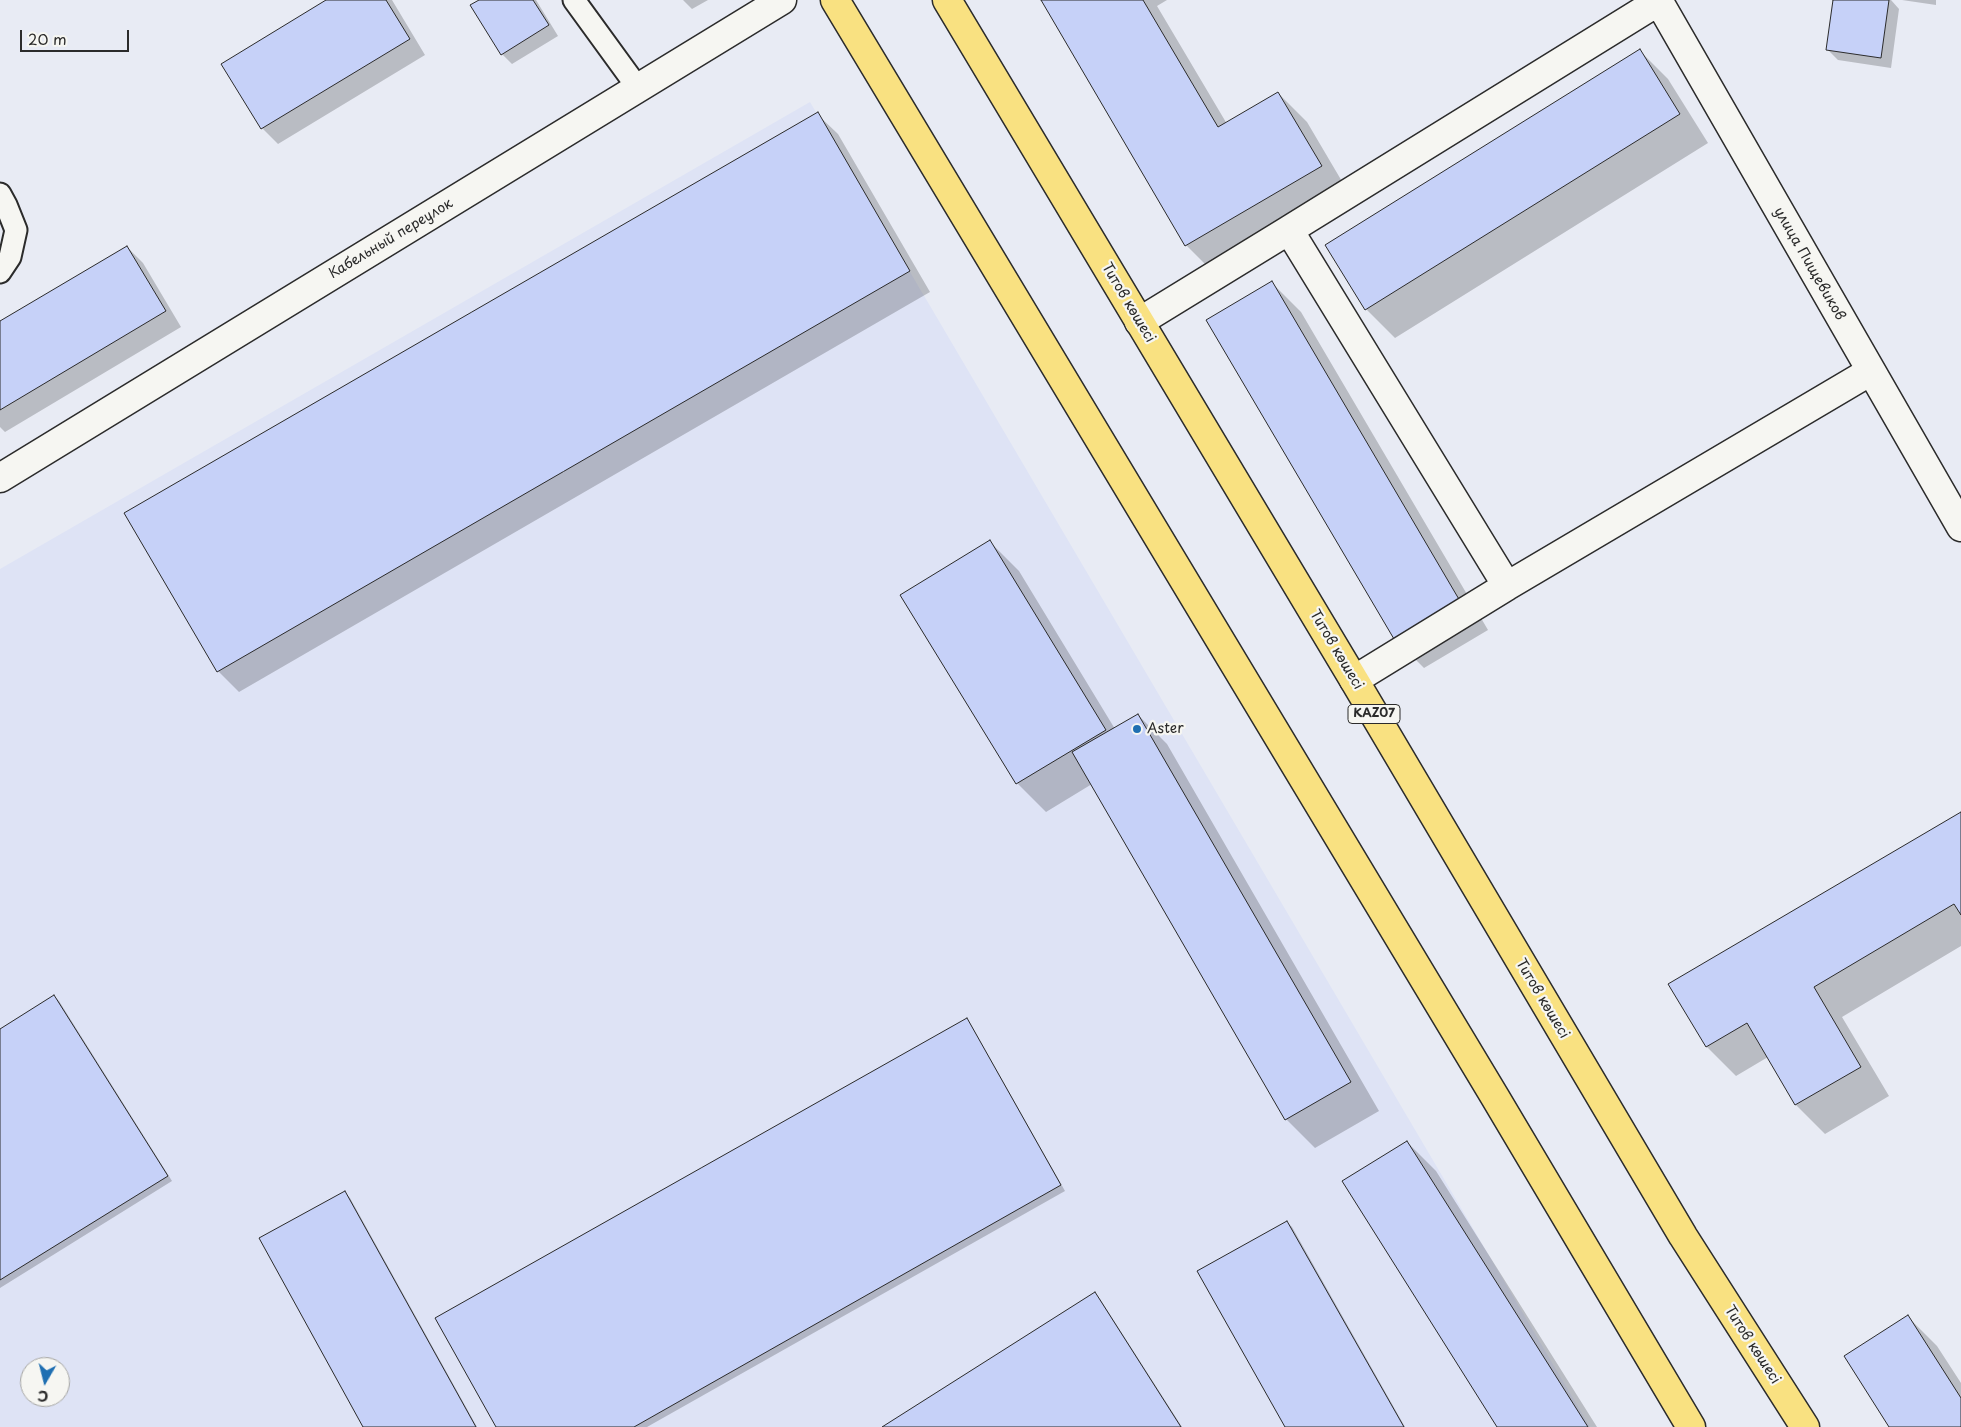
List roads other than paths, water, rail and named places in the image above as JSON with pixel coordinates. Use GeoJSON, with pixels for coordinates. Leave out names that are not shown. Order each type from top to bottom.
{"type":"FeatureCollection","features":[{"type":"Feature","properties":{"kind":"highway"},"geometry":{"type":"LineString","coordinates":[[835,0],[1496,1098],[1691,1427]]}},
{"type":"Feature","properties":{"kind":"highway","name":"Титов көшесі"},"geometry":{"type":"LineString","coordinates":[[947,0],[1354,680],[1683,1236],[1805,1427]]}},
{"type":"Feature","properties":{"kind":"street","name":"Кабельный переулок"},"geometry":{"type":"LineString","coordinates":[[0,478],[782,0]]}},
{"type":"Feature","properties":{"kind":"street"},"geometry":{"type":"LineString","coordinates":[[1139,322],[1658,1]]}},
{"type":"Feature","properties":{"kind":"street","name":"улица Пищевиков"},"geometry":{"type":"LineString","coordinates":[[1658,1],[1961,527]]}},
{"type":"Feature","properties":{"kind":"street"},"geometry":{"type":"LineString","coordinates":[[1289,230],[1507,586]]}},
{"type":"Feature","properties":{"kind":"street"},"geometry":{"type":"LineString","coordinates":[[1354,680],[1507,586],[1871,371]]}},
{"type":"Feature","properties":{"kind":"lane"},"geometry":{"type":"LineString","coordinates":[[574,0],[638,88]]}},
{"type":"Feature","properties":{"kind":"lane"},"geometry":{"type":"LineString","coordinates":[[0,194],[16,230],[10,257],[0,272]]}},
{"type":"Feature","properties":{"kind":"place","name":"Aster"},"geometry":{"type":"Point","coordinates":[1137,729]}}]}
